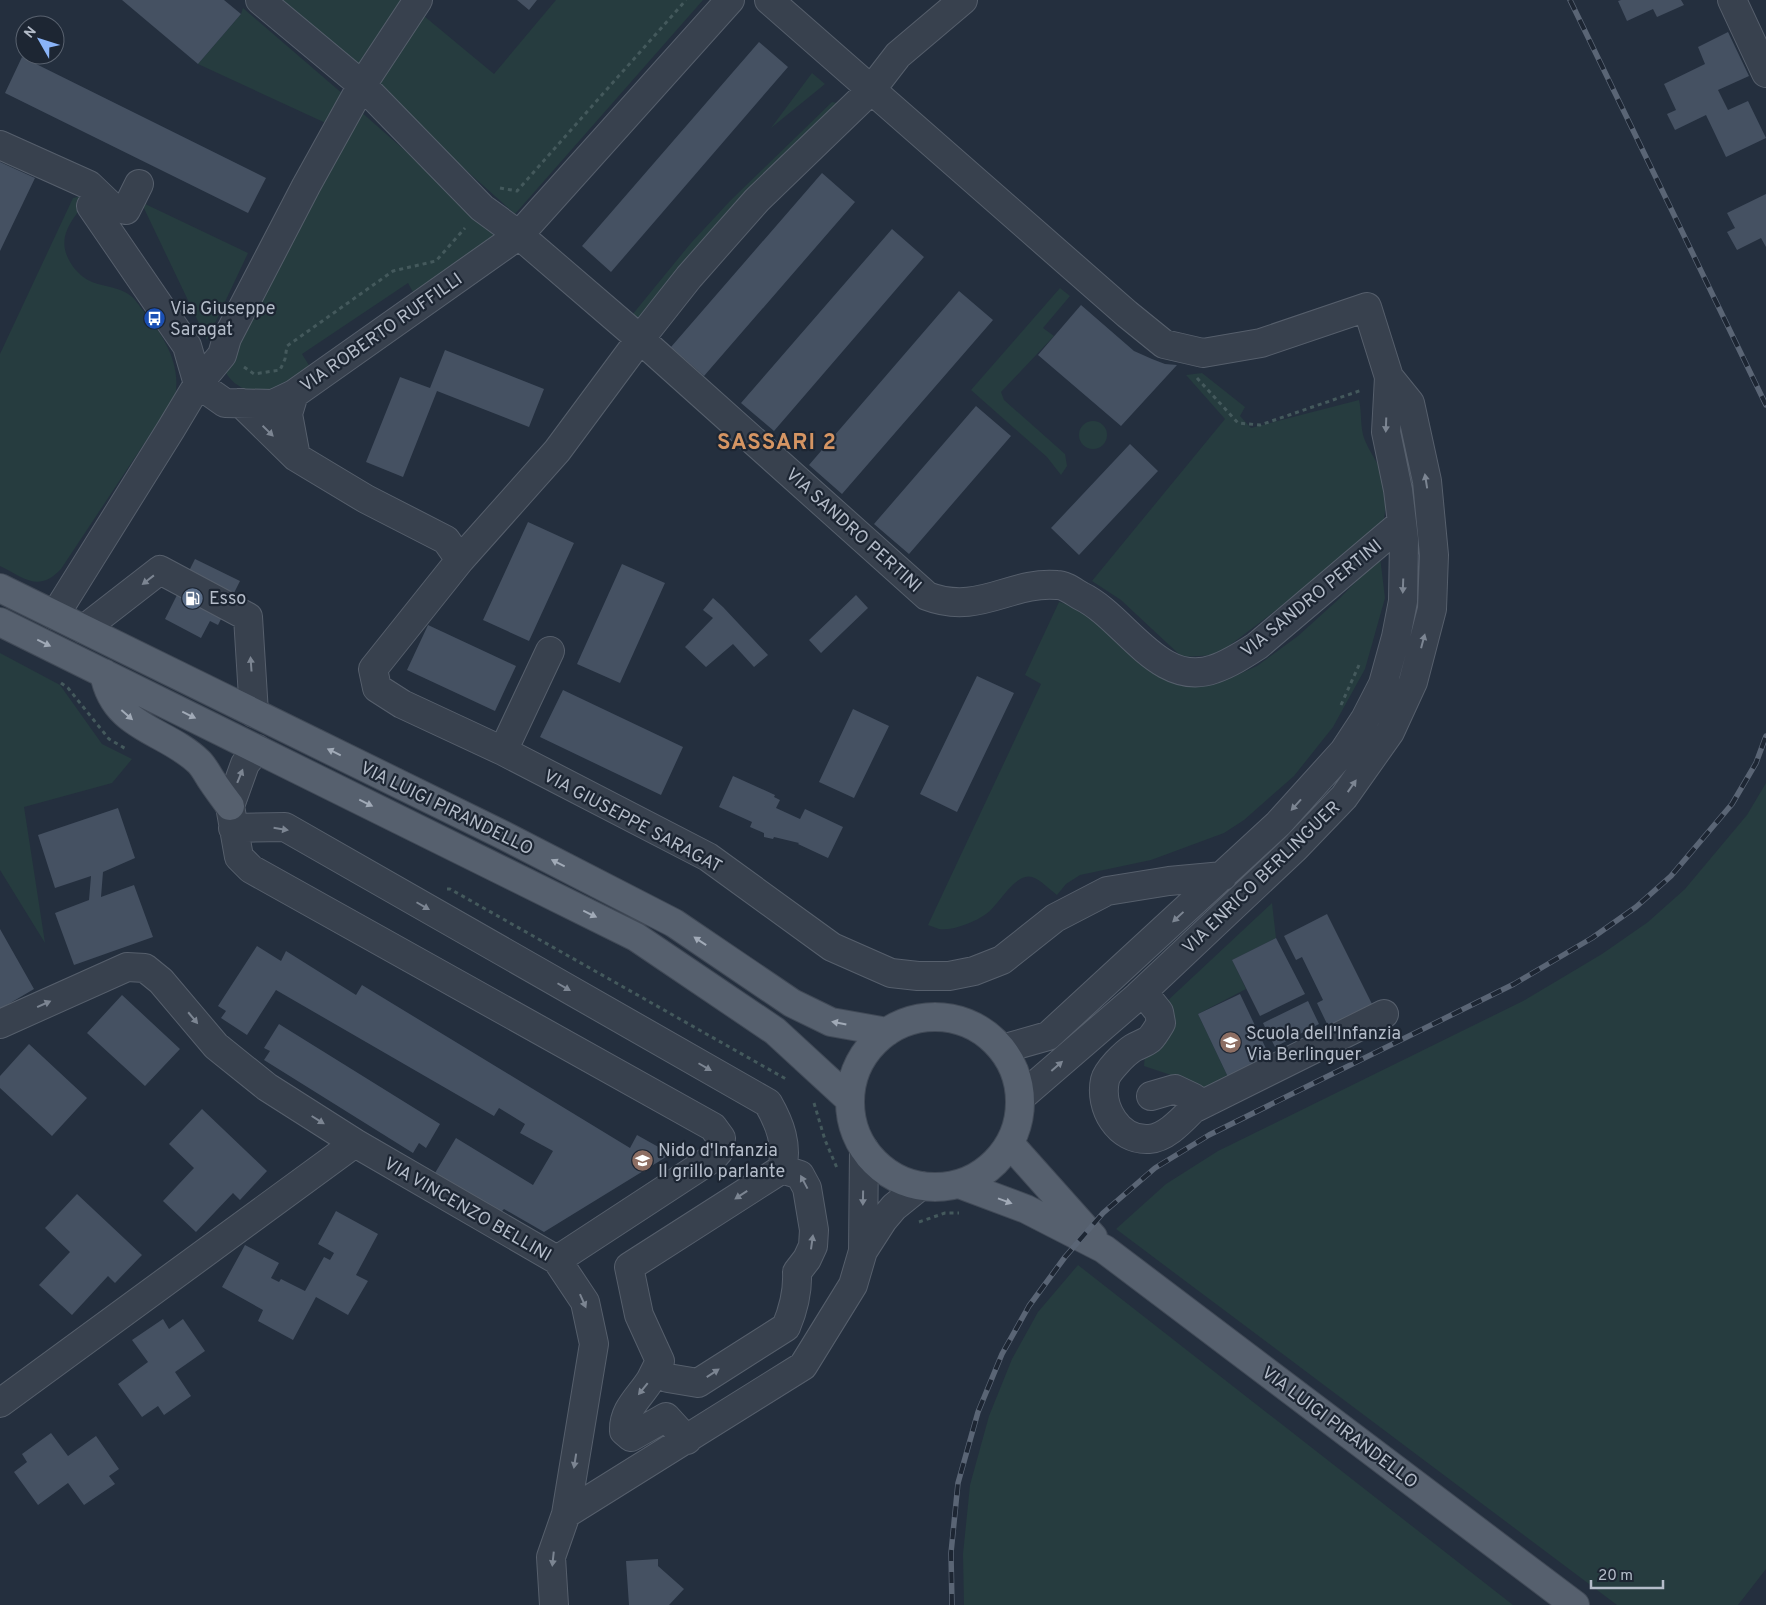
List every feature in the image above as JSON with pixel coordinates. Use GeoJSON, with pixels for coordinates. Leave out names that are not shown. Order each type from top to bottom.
{"type":"FeatureCollection","features":[{"type":"Feature","properties":{"kind":"main road","name":"VIA LUIGI PIRANDELLO"},"geometry":{"type":"LineString","coordinates":[[0,588],[503,835],[674,923],[792,1003],[830,1022],[887,1032]]}},
{"type":"Feature","properties":{"kind":"main road","name":"VIA LUIGI PIRANDELLO"},"geometry":{"type":"LineString","coordinates":[[0,622],[636,937],[775,1031],[850,1100]]}},
{"type":"Feature","properties":{"kind":"main road"},"geometry":{"type":"LineString","coordinates":[[104,673],[105,681],[120,709],[136,723],[178,745],[200,763],[231,817]]}},
{"type":"Feature","properties":{"kind":"main road"},"geometry":{"type":"LineString","coordinates":[[935,1017],[968,1024],[984,1032],[1002,1049],[1012,1064],[1018,1081],[1020,1098],[1018,1122],[1010,1144],[997,1162],[980,1175],[959,1184],[940,1188],[920,1186],[898,1179],[879,1166],[864,1149],[854,1126],[850,1100],[857,1069],[865,1055],[887,1032],[910,1021],[935,1017]]}},
{"type":"Feature","properties":{"kind":"main road","name":"VIA LUIGI PIRANDELLO"},"geometry":{"type":"LineString","coordinates":[[1010,1144],[1104,1249]]}},
{"type":"Feature","properties":{"kind":"main road","name":"VIA LUIGI PIRANDELLO"},"geometry":{"type":"LineString","coordinates":[[959,1184],[1026,1209],[1104,1249],[1575,1605]]}},
{"type":"Feature","properties":{"kind":"street"},"geometry":{"type":"LineString","coordinates":[[260,0],[362,85],[482,208],[519,235]]}},
{"type":"Feature","properties":{"kind":"street"},"geometry":{"type":"LineString","coordinates":[[54,615],[198,384],[222,355],[227,338],[306,186],[362,85],[418,0]]}},
{"type":"Feature","properties":{"kind":"street","name":"VIA ROBERTO RUFFILLI"},"geometry":{"type":"LineString","coordinates":[[198,384],[224,403],[273,404],[294,394],[519,235],[730,0]]}},
{"type":"Feature","properties":{"kind":"street"},"geometry":{"type":"LineString","coordinates":[[769,0],[871,90]]}},
{"type":"Feature","properties":{"kind":"street"},"geometry":{"type":"LineString","coordinates":[[241,403],[296,457],[366,499],[446,540],[460,560],[557,451],[640,339],[689,277],[757,200],[871,90],[898,55],[963,0]]}},
{"type":"Feature","properties":{"kind":"street"},"geometry":{"type":"LineString","coordinates":[[1732,0],[1766,73]]}},
{"type":"Feature","properties":{"kind":"street","name":"VIA ENRICO BERLINGUER"},"geometry":{"type":"LineString","coordinates":[[871,90],[1127,314],[1164,344],[1203,353],[1262,343],[1367,307],[1386,432],[1398,490],[1404,539],[1403,600],[1396,637],[1383,684],[1365,719],[1344,751],[1278,824],[1048,1036],[1002,1049]]}},
{"type":"Feature","properties":{"kind":"street"},"geometry":{"type":"LineString","coordinates":[[0,146],[88,185],[101,211],[187,346],[198,384]]}},
{"type":"Feature","properties":{"kind":"street"},"geometry":{"type":"LineString","coordinates":[[101,211],[126,210],[139,184]]}},
{"type":"Feature","properties":{"kind":"street","name":"VIA SANDRO PERTINI"},"geometry":{"type":"LineString","coordinates":[[519,235],[640,339],[928,596],[938,600],[953,603],[972,602],[1031,586],[1059,584],[1093,602],[1112,617],[1160,662],[1179,671],[1212,670],[1231,662],[1257,646],[1402,524]]}},
{"type":"Feature","properties":{"kind":"street","name":"VIA ENRICO BERLINGUER"},"geometry":{"type":"LineString","coordinates":[[1020,1098],[1138,996],[1295,848],[1344,797],[1390,732],[1413,682],[1432,609],[1434,556],[1417,399],[1379,382]]}},
{"type":"Feature","properties":{"kind":"street"},"geometry":{"type":"LineString","coordinates":[[294,394],[288,414],[296,457]]}},
{"type":"Feature","properties":{"kind":"street","name":"VIA GIUSEPPE SARAGAT"},"geometry":{"type":"LineString","coordinates":[[460,560],[373,670],[377,688],[402,704],[503,752],[708,857],[832,946],[891,973],[918,976],[949,976],[974,971],[1002,960],[1055,918],[1107,891],[1179,880],[1223,876]]}},
{"type":"Feature","properties":{"kind":"street"},"geometry":{"type":"LineString","coordinates":[[84,630],[160,570],[248,617],[254,713]]}},
{"type":"Feature","properties":{"kind":"street"},"geometry":{"type":"LineString","coordinates":[[503,752],[550,651]]}},
{"type":"Feature","properties":{"kind":"street"},"geometry":{"type":"LineString","coordinates":[[257,749],[245,764],[231,817],[239,857],[251,869],[713,1126],[721,1138],[719,1151],[713,1158],[557,1260]]}},
{"type":"Feature","properties":{"kind":"street"},"geometry":{"type":"LineString","coordinates":[[231,817],[285,827],[768,1103],[781,1129],[786,1155],[782,1169],[629,1267],[639,1315],[660,1361],[650,1380],[628,1410],[624,1422],[624,1432],[631,1436],[666,1417],[686,1440]]}},
{"type":"Feature","properties":{"kind":"street","name":"VIA VINCENZO BELLINI"},"geometry":{"type":"LineString","coordinates":[[0,1024],[127,967],[145,968],[161,981],[216,1046],[267,1087],[354,1142],[557,1260],[585,1302],[594,1344],[566,1514],[551,1557],[554,1605]]}},
{"type":"Feature","properties":{"kind":"street"},"geometry":{"type":"LineString","coordinates":[[1138,996],[1147,997],[1160,1012],[1161,1023],[1150,1039],[1131,1049],[1116,1063],[1105,1078],[1106,1108],[1124,1132],[1138,1138],[1150,1139],[1179,1123],[1193,1109],[1384,1014]]}},
{"type":"Feature","properties":{"kind":"street"},"geometry":{"type":"LineString","coordinates":[[1151,1096],[1175,1089],[1194,1098],[1193,1109]]}},
{"type":"Feature","properties":{"kind":"street"},"geometry":{"type":"LineString","coordinates":[[0,1403],[354,1142]]}},
{"type":"Feature","properties":{"kind":"street"},"geometry":{"type":"LineString","coordinates":[[566,1514],[803,1366],[853,1285],[863,1251],[864,1149]]}},
{"type":"Feature","properties":{"kind":"street"},"geometry":{"type":"LineString","coordinates":[[668,1378],[698,1383],[786,1327],[793,1311],[798,1290],[797,1272],[807,1260],[814,1246],[814,1230],[807,1188],[800,1175],[782,1169]]}},
{"type":"Feature","properties":{"kind":"street"},"geometry":{"type":"LineString","coordinates":[[863,1251],[883,1220],[894,1207],[920,1186]]}},
{"type":"Feature","properties":{"kind":"path"},"geometry":{"type":"LineString","coordinates":[[1195,375],[1238,423],[1260,425],[1379,382]]}},
{"type":"Feature","properties":{"kind":"path"},"geometry":{"type":"LineString","coordinates":[[1339,709],[1363,658]]}},
{"type":"Feature","properties":{"kind":"path"},"geometry":{"type":"LineString","coordinates":[[883,1220],[893,1232],[945,1213],[963,1213]]}},
{"type":"Feature","properties":{"kind":"green space"},"geometry":{"type":"Polygon","coordinates":[[[271,0],[405,0],[363,80],[271,0]]]}},
{"type":"Feature","properties":{"kind":"green space"},"geometry":{"type":"Polygon","coordinates":[[[556,0],[703,0],[515,214],[375,89],[418,11],[494,74],[556,0]]]}},
{"type":"Feature","properties":{"kind":"green space"},"geometry":{"type":"Polygon","coordinates":[[[243,8],[351,101],[330,125],[198,64],[241,14],[243,8]]]}},
{"type":"Feature","properties":{"kind":"green space"},"geometry":{"type":"Polygon","coordinates":[[[812,73],[825,84],[771,128],[812,73]]]}},
{"type":"Feature","properties":{"kind":"green space"},"geometry":{"type":"Polygon","coordinates":[[[832,102],[843,104],[641,324],[632,315],[691,243],[730,201],[832,102]]]}},
{"type":"Feature","properties":{"kind":"green space"},"geometry":{"type":"Polygon","coordinates":[[[360,111],[501,235],[414,294],[408,283],[302,354],[310,367],[293,379],[265,391],[246,389],[234,383],[223,369],[360,111]]]}},
{"type":"Feature","properties":{"kind":"green space"},"geometry":{"type":"Polygon","coordinates":[[[81,196],[84,204],[68,227],[64,242],[68,259],[82,276],[92,282],[112,287],[131,296],[149,318],[163,338],[173,360],[176,372],[175,397],[61,569],[53,576],[38,582],[24,579],[0,566],[0,354],[73,198],[81,196]]]}},
{"type":"Feature","properties":{"kind":"green space"},"geometry":{"type":"Polygon","coordinates":[[[141,202],[248,253],[207,340],[141,202]]]}},
{"type":"Feature","properties":{"kind":"green space"},"geometry":{"type":"Polygon","coordinates":[[[1060,288],[1070,296],[1043,328],[1054,336],[1001,392],[1004,400],[1065,454],[1067,466],[1061,475],[1047,457],[971,390],[1060,288]]]}},
{"type":"Feature","properties":{"kind":"green space"},"geometry":{"type":"Polygon","coordinates":[[[1202,373],[1245,407],[1240,416],[1251,428],[1359,400],[1363,433],[1385,482],[1386,503],[1382,530],[1217,655],[1182,657],[1121,600],[1092,581],[1225,419],[1186,375],[1202,373]]]}},
{"type":"Feature","properties":{"kind":"green space"},"geometry":{"type":"Polygon","coordinates":[[[1093,421],[1103,425],[1107,435],[1103,445],[1093,449],[1083,445],[1079,435],[1083,425],[1093,421]]]}},
{"type":"Feature","properties":{"kind":"green space"},"geometry":{"type":"Polygon","coordinates":[[[1380,557],[1385,598],[1365,669],[1333,727],[1294,776],[1244,820],[1224,833],[1151,860],[1080,875],[1066,884],[1057,895],[1032,877],[1019,879],[991,910],[976,920],[951,929],[939,929],[928,925],[1041,684],[1025,675],[1059,602],[1085,610],[1130,655],[1141,663],[1191,685],[1222,682],[1257,666],[1298,636],[1340,598],[1380,557]]]}},
{"type":"Feature","properties":{"kind":"green space"},"geometry":{"type":"Polygon","coordinates":[[[0,653],[60,685],[102,744],[132,759],[112,783],[24,807],[45,943],[0,870],[0,653]]]}},
{"type":"Feature","properties":{"kind":"green space"},"geometry":{"type":"Polygon","coordinates":[[[1766,783],[1766,1569],[1738,1605],[1617,1605],[1116,1229],[1166,1184],[1218,1151],[1523,1001],[1602,954],[1648,922],[1685,889],[1747,815],[1766,783]]]}},
{"type":"Feature","properties":{"kind":"green space"},"geometry":{"type":"Polygon","coordinates":[[[1272,903],[1276,938],[1232,960],[1246,989],[1198,1014],[1228,1077],[1214,1087],[1190,1091],[1171,1075],[1144,1066],[1145,1055],[1164,1004],[1272,903]]]}},
{"type":"Feature","properties":{"kind":"green space"},"geometry":{"type":"Polygon","coordinates":[[[1078,1265],[1513,1605],[964,1605],[963,1554],[970,1485],[989,1416],[1012,1359],[1038,1312],[1078,1265]]]}},
{"type":"Feature","properties":{"kind":"building"},"geometry":{"type":"Polygon","coordinates":[[[122,0],[224,0],[241,14],[198,64],[122,0]]]}},
{"type":"Feature","properties":{"kind":"building"},"geometry":{"type":"Polygon","coordinates":[[[517,0],[537,0],[529,10],[517,0]]]}},
{"type":"Feature","properties":{"kind":"building"},"geometry":{"type":"Polygon","coordinates":[[[1681,0],[1684,5],[1657,17],[1653,9],[1627,21],[1618,1],[1681,0]]]}},
{"type":"Feature","properties":{"kind":"building"},"geometry":{"type":"Polygon","coordinates":[[[1728,32],[1749,76],[1718,90],[1728,110],[1748,101],[1766,138],[1726,157],[1706,115],[1675,130],[1667,114],[1676,110],[1664,84],[1705,64],[1698,47],[1728,32]]]}},
{"type":"Feature","properties":{"kind":"building"},"geometry":{"type":"Polygon","coordinates":[[[759,42],[788,67],[611,272],[582,246],[759,42]]]}},
{"type":"Feature","properties":{"kind":"building"},"geometry":{"type":"Polygon","coordinates":[[[18,65],[38,65],[266,178],[248,213],[5,93],[18,65]]]}},
{"type":"Feature","properties":{"kind":"building"},"geometry":{"type":"Polygon","coordinates":[[[0,162],[35,178],[0,251],[0,162]]]}},
{"type":"Feature","properties":{"kind":"building"},"geometry":{"type":"Polygon","coordinates":[[[822,173],[855,202],[704,376],[671,347],[822,173]]]}},
{"type":"Feature","properties":{"kind":"building"},"geometry":{"type":"Polygon","coordinates":[[[1766,194],[1766,247],[1761,238],[1737,250],[1727,232],[1735,228],[1727,213],[1766,194]]]}},
{"type":"Feature","properties":{"kind":"building"},"geometry":{"type":"Polygon","coordinates":[[[892,229],[924,257],[774,431],[741,403],[892,229]]]}},
{"type":"Feature","properties":{"kind":"building"},"geometry":{"type":"Polygon","coordinates":[[[959,291],[993,320],[842,494],[809,465],[959,291]]]}},
{"type":"Feature","properties":{"kind":"building"},"geometry":{"type":"Polygon","coordinates":[[[1081,305],[1134,351],[1165,364],[1177,365],[1121,426],[1038,355],[1081,305]]]}},
{"type":"Feature","properties":{"kind":"building"},"geometry":{"type":"Polygon","coordinates":[[[445,350],[544,389],[529,427],[437,391],[403,477],[366,462],[400,377],[430,388],[445,350]]]}},
{"type":"Feature","properties":{"kind":"building"},"geometry":{"type":"Polygon","coordinates":[[[976,406],[1011,436],[909,554],[874,524],[976,406]]]}},
{"type":"Feature","properties":{"kind":"building"},"geometry":{"type":"Polygon","coordinates":[[[1130,444],[1158,471],[1079,555],[1051,528],[1130,444]]]}},
{"type":"Feature","properties":{"kind":"building"},"geometry":{"type":"Polygon","coordinates":[[[528,522],[574,543],[529,641],[483,620],[528,522]]]}},
{"type":"Feature","properties":{"kind":"building"},"geometry":{"type":"Polygon","coordinates":[[[195,559],[240,581],[218,625],[210,621],[201,638],[165,619],[195,559]]]}},
{"type":"Feature","properties":{"kind":"building"},"geometry":{"type":"Polygon","coordinates":[[[622,564],[665,583],[620,683],[577,664],[622,564]]]}},
{"type":"Feature","properties":{"kind":"building"},"geometry":{"type":"Polygon","coordinates":[[[856,595],[868,608],[821,653],[809,640],[856,595]]]}},
{"type":"Feature","properties":{"kind":"building"},"geometry":{"type":"Polygon","coordinates":[[[713,598],[768,655],[754,667],[733,644],[706,667],[685,647],[713,618],[703,610],[713,598]]]}},
{"type":"Feature","properties":{"kind":"building"},"geometry":{"type":"Polygon","coordinates":[[[428,625],[516,666],[495,711],[407,670],[428,625]]]}},
{"type":"Feature","properties":{"kind":"building"},"geometry":{"type":"Polygon","coordinates":[[[977,676],[1014,693],[957,812],[920,794],[977,676]]]}},
{"type":"Feature","properties":{"kind":"building"},"geometry":{"type":"Polygon","coordinates":[[[563,690],[683,747],[661,795],[540,737],[563,690]]]}},
{"type":"Feature","properties":{"kind":"building"},"geometry":{"type":"Polygon","coordinates":[[[853,709],[889,726],[854,798],[819,782],[853,709]]]}},
{"type":"Feature","properties":{"kind":"building"},"geometry":{"type":"Polygon","coordinates":[[[733,776],[775,795],[774,797],[780,800],[776,808],[800,819],[805,809],[843,827],[828,858],[799,843],[774,837],[773,839],[764,837],[764,833],[750,827],[752,822],[719,807],[733,776]]]}},
{"type":"Feature","properties":{"kind":"building"},"geometry":{"type":"Polygon","coordinates":[[[118,808],[135,858],[103,872],[101,897],[134,885],[153,937],[74,965],[55,913],[89,900],[91,876],[55,888],[38,835],[118,808]]]}},
{"type":"Feature","properties":{"kind":"building"},"geometry":{"type":"Polygon","coordinates":[[[1327,914],[1373,1006],[1329,1028],[1317,1003],[1323,1000],[1302,957],[1296,960],[1284,936],[1327,914]]]}},
{"type":"Feature","properties":{"kind":"building"},"geometry":{"type":"Polygon","coordinates":[[[0,929],[34,989],[0,1009],[0,929]]]}},
{"type":"Feature","properties":{"kind":"building"},"geometry":{"type":"Polygon","coordinates":[[[1276,938],[1305,994],[1260,1016],[1232,960],[1276,938]]]}},
{"type":"Feature","properties":{"kind":"building"},"geometry":{"type":"Polygon","coordinates":[[[257,946],[281,961],[286,951],[356,995],[362,985],[630,1148],[637,1135],[671,1154],[544,1232],[504,1209],[499,1214],[435,1173],[456,1138],[533,1185],[553,1151],[520,1133],[525,1124],[499,1108],[494,1116],[276,990],[247,1035],[221,1018],[226,1011],[218,1006],[257,946]]]}},
{"type":"Feature","properties":{"kind":"building"},"geometry":{"type":"Polygon","coordinates":[[[1240,994],[1270,1057],[1228,1077],[1198,1014],[1240,994]]]}},
{"type":"Feature","properties":{"kind":"building"},"geometry":{"type":"Polygon","coordinates":[[[122,995],[180,1049],[145,1086],[87,1033],[122,995]]]}},
{"type":"Feature","properties":{"kind":"building"},"geometry":{"type":"Polygon","coordinates":[[[1308,1001],[1319,1024],[1275,1047],[1263,1023],[1308,1001]]]}},
{"type":"Feature","properties":{"kind":"building"},"geometry":{"type":"Polygon","coordinates":[[[279,1024],[440,1124],[426,1148],[419,1143],[413,1153],[264,1060],[270,1051],[264,1048],[279,1024]]]}},
{"type":"Feature","properties":{"kind":"building"},"geometry":{"type":"Polygon","coordinates":[[[29,1044],[87,1098],[52,1136],[0,1088],[0,1076],[29,1044]]]}},
{"type":"Feature","properties":{"kind":"building"},"geometry":{"type":"Polygon","coordinates":[[[202,1109],[267,1171],[240,1200],[233,1193],[196,1232],[163,1201],[194,1168],[169,1144],[202,1109]]]}},
{"type":"Feature","properties":{"kind":"building"},"geometry":{"type":"Polygon","coordinates":[[[77,1194],[142,1255],[115,1283],[108,1276],[72,1315],[39,1285],[70,1252],[45,1228],[77,1194]]]}},
{"type":"Feature","properties":{"kind":"building"},"geometry":{"type":"Polygon","coordinates":[[[336,1211],[378,1234],[356,1275],[368,1281],[348,1315],[316,1297],[293,1340],[258,1321],[263,1310],[222,1287],[245,1245],[279,1263],[271,1278],[279,1282],[281,1279],[305,1291],[324,1257],[330,1260],[334,1253],[318,1244],[336,1211]]]}},
{"type":"Feature","properties":{"kind":"building"},"geometry":{"type":"Polygon","coordinates":[[[163,1319],[169,1329],[183,1319],[205,1351],[175,1372],[191,1396],[164,1415],[158,1406],[142,1417],[118,1384],[148,1362],[132,1340],[163,1319]]]}},
{"type":"Feature","properties":{"kind":"building"},"geometry":{"type":"Polygon","coordinates":[[[51,1433],[68,1456],[96,1436],[119,1469],[109,1476],[115,1484],[84,1505],[68,1483],[38,1505],[14,1472],[27,1462],[22,1454],[51,1433]]]}},
{"type":"Feature","properties":{"kind":"building"},"geometry":{"type":"Polygon","coordinates":[[[658,1559],[658,1566],[684,1589],[669,1605],[629,1605],[626,1561],[658,1559]]]}},
{"type":"Feature","properties":{"kind":"railway"},"geometry":{"type":"LineString","coordinates":[[1570,0],[1766,405]]}},
{"type":"Feature","properties":{"kind":"railway"},"geometry":{"type":"LineString","coordinates":[[952,1605],[951,1553],[958,1483],[978,1412],[1002,1354],[1029,1306],[1065,1257],[1103,1213],[1155,1168],[1209,1135],[1514,984],[1592,938],[1636,907],[1671,876],[1732,804],[1756,763],[1766,736]]}},
{"type":"Feature","properties":{"kind":"place","name":"Via Giuseppe Saragat"},"geometry":{"type":"Point","coordinates":[154,318]}},
{"type":"Feature","properties":{"kind":"place","name":"Esso"},"geometry":{"type":"Point","coordinates":[193,598]}},
{"type":"Feature","properties":{"kind":"place","name":"Scuola dell'Infanzia Via Berlinguer"},"geometry":{"type":"Point","coordinates":[1230,1043]}},
{"type":"Feature","properties":{"kind":"place","name":"Nido d'Infanzia Il grillo parlante"},"geometry":{"type":"Point","coordinates":[642,1160]}},
{"type":"Feature","properties":{"kind":"district","name":"SASSARI 2"},"geometry":{"type":"Point","coordinates":[777,441]}}]}
